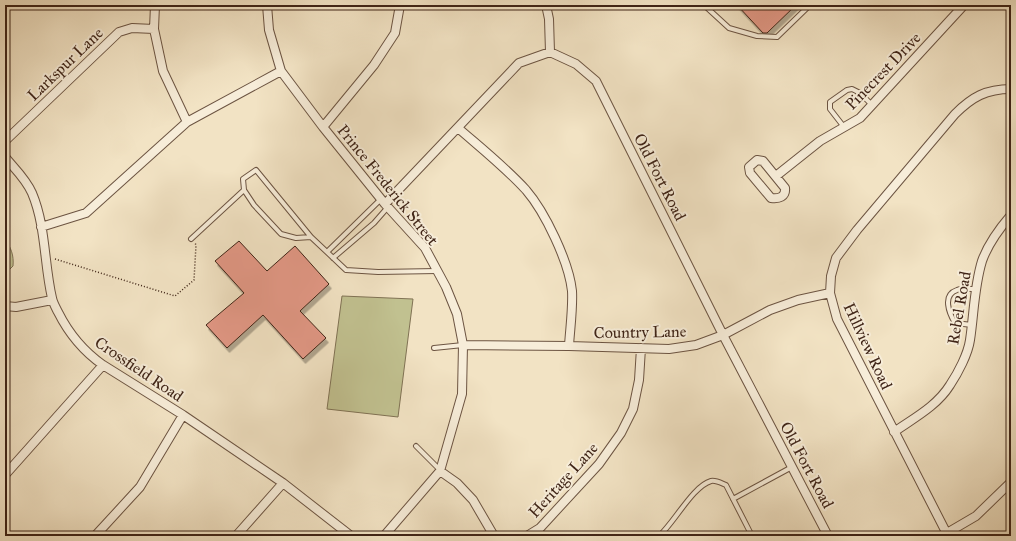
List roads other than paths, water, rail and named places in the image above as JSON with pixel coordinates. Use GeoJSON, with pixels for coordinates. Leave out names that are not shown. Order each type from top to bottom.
{"type":"FeatureCollection","features":[{"type":"Feature","properties":{"kind":"street"},"geometry":{"type":"LineString","coordinates":[[155,5],[154,29],[163,71],[187,122]]}},
{"type":"Feature","properties":{"kind":"street","name":"Prince Frederick Street"},"geometry":{"type":"LineString","coordinates":[[267,5],[269,30],[280,71],[322,126],[385,203],[425,248],[446,287],[457,314],[463,345],[462,394],[440,471],[384,536]]}},
{"type":"Feature","properties":{"kind":"street"},"geometry":{"type":"LineString","coordinates":[[322,126],[374,65],[395,34],[400,5]]}},
{"type":"Feature","properties":{"kind":"street"},"geometry":{"type":"LineString","coordinates":[[385,203],[519,63],[550,52],[549,19],[546,5]]}},
{"type":"Feature","properties":{"kind":"street","name":"Pinecrest Drive"},"geometry":{"type":"LineString","coordinates":[[776,176],[820,141],[860,118],[964,5]]}},
{"type":"Feature","properties":{"kind":"street","name":"Larkspur Lane"},"geometry":{"type":"LineString","coordinates":[[5,141],[119,32],[132,28],[154,29]]}},
{"type":"Feature","properties":{"kind":"street","name":"Old Fort Road"},"geometry":{"type":"LineString","coordinates":[[550,52],[576,64],[596,81],[723,335],[828,536]]}},
{"type":"Feature","properties":{"kind":"street"},"geometry":{"type":"LineString","coordinates":[[41,227],[86,213],[187,122],[280,71]]}},
{"type":"Feature","properties":{"kind":"street","name":"Hillview Road"},"geometry":{"type":"LineString","coordinates":[[948,534],[837,319],[830,293],[831,276],[836,258],[857,230],[955,114],[966,103],[982,94],[999,89],[1011,89]]}},
{"type":"Feature","properties":{"kind":"street"},"geometry":{"type":"LineString","coordinates":[[458,128],[511,175],[526,191],[556,240],[568,268],[572,292],[569,346]]}},
{"type":"Feature","properties":{"kind":"street","name":"Crossfield Road"},"geometry":{"type":"LineString","coordinates":[[5,157],[24,178],[32,193],[41,227],[52,300],[65,326],[78,344],[90,356],[103,365],[183,415],[283,483],[351,536]]}},
{"type":"Feature","properties":{"kind":"street"},"geometry":{"type":"LineString","coordinates":[[757,160],[763,161],[776,176],[785,188],[786,192],[779,199],[772,198],[750,173],[749,167],[757,160]]}},
{"type":"Feature","properties":{"kind":"street","name":"Rebel Road"},"geometry":{"type":"LineString","coordinates":[[894,432],[930,408],[950,386],[961,365],[970,342],[976,289],[982,262],[989,244],[1011,215]]}},
{"type":"Feature","properties":{"kind":"street","name":"Country Lane"},"geometry":{"type":"LineString","coordinates":[[463,345],[669,349],[696,345],[723,335],[770,310],[798,300],[830,293]]}},
{"type":"Feature","properties":{"kind":"street"},"geometry":{"type":"LineString","coordinates":[[5,306],[16,307],[52,300]]}},
{"type":"Feature","properties":{"kind":"street","name":"Heritage Lane"},"geometry":{"type":"LineString","coordinates":[[527,536],[540,528],[599,464],[621,433],[633,409],[639,380],[641,348]]}},
{"type":"Feature","properties":{"kind":"street"},"geometry":{"type":"LineString","coordinates":[[5,475],[103,365]]}},
{"type":"Feature","properties":{"kind":"street"},"geometry":{"type":"LineString","coordinates":[[95,536],[140,486],[183,415]]}},
{"type":"Feature","properties":{"kind":"street"},"geometry":{"type":"LineString","coordinates":[[440,471],[457,483],[473,500],[494,536]]}},
{"type":"Feature","properties":{"kind":"street"},"geometry":{"type":"LineString","coordinates":[[948,534],[976,516],[1011,482]]}},
{"type":"Feature","properties":{"kind":"street"},"geometry":{"type":"LineString","coordinates":[[236,536],[283,483]]}},
{"type":"Feature","properties":{"kind":"lane"},"geometry":{"type":"LineString","coordinates":[[704,5],[729,28],[757,36],[777,37],[810,5]]}},
{"type":"Feature","properties":{"kind":"lane"},"geometry":{"type":"LineString","coordinates":[[844,127],[830,110],[830,102],[847,90],[852,89],[860,93],[872,105]]}},
{"type":"Feature","properties":{"kind":"lane"},"geometry":{"type":"LineString","coordinates":[[311,237],[296,238],[281,234],[254,205],[244,190],[243,179],[256,170],[311,237],[346,270],[378,272],[438,271]]}},
{"type":"Feature","properties":{"kind":"lane"},"geometry":{"type":"LineString","coordinates":[[191,239],[244,190]]}},
{"type":"Feature","properties":{"kind":"lane"},"geometry":{"type":"LineString","coordinates":[[327,252],[385,203]]}},
{"type":"Feature","properties":{"kind":"lane"},"geometry":{"type":"LineString","coordinates":[[333,258],[374,223],[385,203]]}},
{"type":"Feature","properties":{"kind":"lane"},"geometry":{"type":"LineString","coordinates":[[972,326],[955,323],[948,309],[949,299],[950,295],[955,290],[976,289]]}},
{"type":"Feature","properties":{"kind":"lane"},"geometry":{"type":"LineString","coordinates":[[434,348],[463,345]]}},
{"type":"Feature","properties":{"kind":"lane"},"geometry":{"type":"LineString","coordinates":[[416,446],[440,471]]}},
{"type":"Feature","properties":{"kind":"lane"},"geometry":{"type":"LineString","coordinates":[[733,499],[792,467]]}},
{"type":"Feature","properties":{"kind":"lane"},"geometry":{"type":"LineString","coordinates":[[659,536],[694,494],[712,481],[726,485],[752,536]]}}]}
